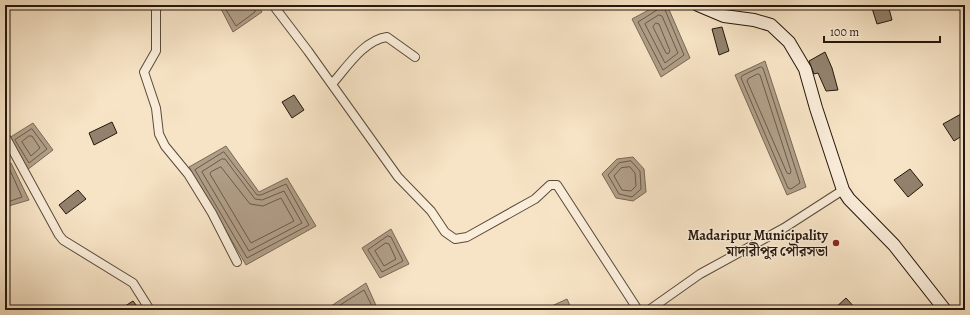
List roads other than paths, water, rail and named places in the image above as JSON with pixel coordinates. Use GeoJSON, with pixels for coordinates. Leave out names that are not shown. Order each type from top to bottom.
{"type":"FeatureCollection","features":[{"type":"Feature","properties":{"kind":"street"},"geometry":{"type":"LineString","coordinates":[[156,5],[156,51],[144,72],[156,108],[159,134],[165,146],[188,174],[204,200],[237,262]]}},
{"type":"Feature","properties":{"kind":"street"},"geometry":{"type":"LineString","coordinates":[[273,5],[332,84],[398,177],[431,211],[444,232],[455,239],[467,237],[534,199],[550,186],[558,185],[638,310]]}},
{"type":"Feature","properties":{"kind":"street"},"geometry":{"type":"LineString","coordinates":[[698,5],[724,16],[754,20],[771,25],[790,42],[805,69],[843,190],[849,199],[894,245],[945,310]]}},
{"type":"Feature","properties":{"kind":"street"},"geometry":{"type":"LineString","coordinates":[[332,84],[359,54],[378,38],[387,36],[416,57]]}},
{"type":"Feature","properties":{"kind":"street"},"geometry":{"type":"LineString","coordinates":[[5,136],[63,240],[132,283],[150,310]]}},
{"type":"Feature","properties":{"kind":"street"},"geometry":{"type":"LineString","coordinates":[[649,310],[700,274],[784,228],[843,190]]}},
{"type":"Feature","properties":{"kind":"water"},"geometry":{"type":"Polygon","coordinates":[[[219,5],[258,5],[262,12],[233,32],[219,5]]]}},
{"type":"Feature","properties":{"kind":"water"},"geometry":{"type":"Polygon","coordinates":[[[658,5],[667,5],[690,58],[661,77],[632,19],[658,5]]]}},
{"type":"Feature","properties":{"kind":"water"},"geometry":{"type":"Polygon","coordinates":[[[765,61],[806,187],[787,195],[735,75],[765,61]]]}},
{"type":"Feature","properties":{"kind":"water"},"geometry":{"type":"Polygon","coordinates":[[[33,123],[53,150],[27,170],[9,138],[33,123]]]}},
{"type":"Feature","properties":{"kind":"water"},"geometry":{"type":"Polygon","coordinates":[[[226,146],[259,192],[287,178],[316,226],[246,265],[189,167],[226,146]]]}},
{"type":"Feature","properties":{"kind":"water"},"geometry":{"type":"Polygon","coordinates":[[[633,157],[644,169],[646,192],[633,201],[616,198],[602,174],[617,159],[633,157]]]}},
{"type":"Feature","properties":{"kind":"water"},"geometry":{"type":"Polygon","coordinates":[[[11,163],[29,200],[5,207],[5,166],[11,163]]]}},
{"type":"Feature","properties":{"kind":"water"},"geometry":{"type":"Polygon","coordinates":[[[391,229],[409,264],[380,278],[362,248],[391,229]]]}},
{"type":"Feature","properties":{"kind":"water"},"geometry":{"type":"Polygon","coordinates":[[[366,283],[378,310],[325,310],[366,283]]]}},
{"type":"Feature","properties":{"kind":"water"},"geometry":{"type":"Polygon","coordinates":[[[567,299],[572,310],[543,310],[567,299]]]}},
{"type":"Feature","properties":{"kind":"place","name":"Madaripur Municipality মাদারীপুর পৌরসভা"},"geometry":{"type":"Point","coordinates":[836,243]}}]}
